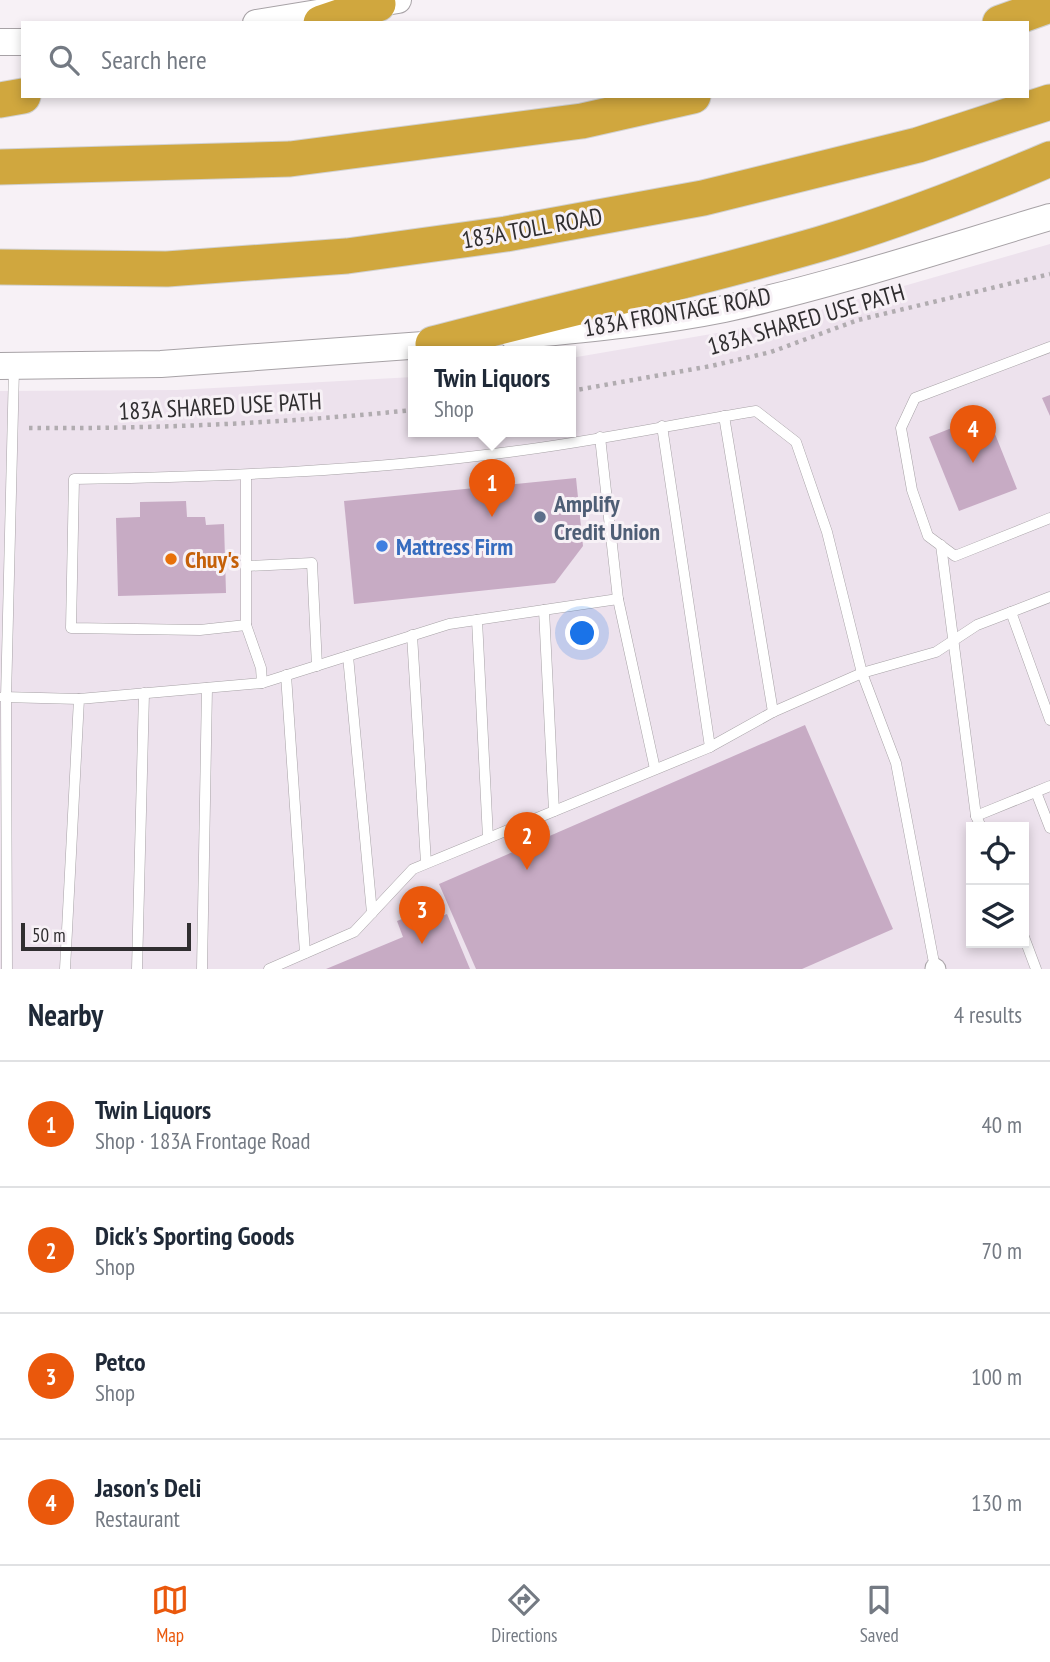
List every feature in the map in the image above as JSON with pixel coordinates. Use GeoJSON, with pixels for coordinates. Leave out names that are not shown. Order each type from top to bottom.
{"type":"FeatureCollection","features":[{"type":"Feature","properties":{"kind":"highway"},"geometry":{"type":"LineString","coordinates":[[327,21],[388,2]]}},
{"type":"Feature","properties":{"kind":"highway"},"geometry":{"type":"LineString","coordinates":[[1006,21],[1050,5]]}},
{"type":"Feature","properties":{"kind":"highway"},"geometry":{"type":"LineString","coordinates":[[0,100],[21,96]]}},
{"type":"Feature","properties":{"kind":"highway"},"geometry":{"type":"LineString","coordinates":[[0,167],[290,159],[582,121],[685,98]]}},
{"type":"Feature","properties":{"kind":"highway","name":"183A TOLL ROAD"},"geometry":{"type":"LineString","coordinates":[[0,267],[181,268],[347,256],[506,234],[703,198],[918,145],[1050,102]]}},
{"type":"Feature","properties":{"kind":"highway"},"geometry":{"type":"LineString","coordinates":[[433,344],[702,277],[823,243],[976,191],[1050,159]]}},
{"type":"Feature","properties":{"kind":"main road"},"geometry":{"type":"LineString","coordinates":[[269,21],[388,2]]}},
{"type":"Feature","properties":{"kind":"main road"},"geometry":{"type":"LineString","coordinates":[[0,42],[21,42]]}},
{"type":"Feature","properties":{"kind":"main road","name":"183A FRONTAGE ROAD"},"geometry":{"type":"LineString","coordinates":[[7,365],[162,365],[433,344],[605,327],[723,309],[860,274],[1050,217]]}},
{"type":"Feature","properties":{"kind":"lane"},"geometry":{"type":"LineString","coordinates":[[1050,347],[915,398],[901,428],[912,490],[928,536],[955,556],[1050,518]]}},
{"type":"Feature","properties":{"kind":"lane"},"geometry":{"type":"LineString","coordinates":[[7,365],[3,697],[8,969]]}},
{"type":"Feature","properties":{"kind":"lane"},"geometry":{"type":"LineString","coordinates":[[246,625],[200,630],[71,628],[74,480],[246,474],[511,452],[756,411],[796,442],[827,532],[862,673],[896,763],[934,969]]}},
{"type":"Feature","properties":{"kind":"lane"},"geometry":{"type":"LineString","coordinates":[[724,416],[773,712]]}},
{"type":"Feature","properties":{"kind":"lane"},"geometry":{"type":"LineString","coordinates":[[662,426],[710,747]]}},
{"type":"Feature","properties":{"kind":"lane"},"geometry":{"type":"LineString","coordinates":[[600,437],[618,599],[655,769]]}},
{"type":"Feature","properties":{"kind":"lane"},"geometry":{"type":"LineString","coordinates":[[246,474],[246,625],[261,668],[262,683]]}},
{"type":"Feature","properties":{"kind":"lane"},"geometry":{"type":"LineString","coordinates":[[941,545],[979,822]]}},
{"type":"Feature","properties":{"kind":"lane"},"geometry":{"type":"LineString","coordinates":[[246,566],[312,563],[317,666]]}},
{"type":"Feature","properties":{"kind":"lane"},"geometry":{"type":"LineString","coordinates":[[269,969],[354,932],[413,869],[710,747],[773,712],[862,673],[936,652],[977,625],[1050,597]]}},
{"type":"Feature","properties":{"kind":"lane"},"geometry":{"type":"LineString","coordinates":[[3,697],[79,699],[262,683],[449,624],[618,599]]}},
{"type":"Feature","properties":{"kind":"lane"},"geometry":{"type":"LineString","coordinates":[[544,610],[554,811]]}},
{"type":"Feature","properties":{"kind":"lane"},"geometry":{"type":"LineString","coordinates":[[1011,612],[1050,720]]}},
{"type":"Feature","properties":{"kind":"lane"},"geometry":{"type":"LineString","coordinates":[[477,620],[488,838]]}},
{"type":"Feature","properties":{"kind":"lane"},"geometry":{"type":"LineString","coordinates":[[412,635],[426,863]]}},
{"type":"Feature","properties":{"kind":"lane"},"geometry":{"type":"LineString","coordinates":[[348,656],[372,913]]}},
{"type":"Feature","properties":{"kind":"lane"},"geometry":{"type":"LineString","coordinates":[[286,676],[305,953]]}},
{"type":"Feature","properties":{"kind":"lane"},"geometry":{"type":"LineString","coordinates":[[202,969],[207,688]]}},
{"type":"Feature","properties":{"kind":"lane"},"geometry":{"type":"LineString","coordinates":[[137,969],[144,693]]}},
{"type":"Feature","properties":{"kind":"lane"},"geometry":{"type":"LineString","coordinates":[[65,969],[79,699]]}},
{"type":"Feature","properties":{"kind":"lane"},"geometry":{"type":"LineString","coordinates":[[976,816],[1050,786]]}},
{"type":"Feature","properties":{"kind":"lane"},"geometry":{"type":"LineString","coordinates":[[1036,792],[1050,828]]}},
{"type":"Feature","properties":{"kind":"lane"},"geometry":{"type":"LineString","coordinates":[[1028,948],[1036,969]]}},
{"type":"Feature","properties":{"kind":"path","name":"183A SHARED USE PATH"},"geometry":{"type":"LineString","coordinates":[[576,390],[711,366],[771,352],[858,320],[1050,274]]}},
{"type":"Feature","properties":{"kind":"path","name":"183A SHARED USE PATH"},"geometry":{"type":"LineString","coordinates":[[29,428],[113,429],[306,421],[408,411]]}},
{"type":"Feature","properties":{"kind":"shaded area"},"geometry":{"type":"Polygon","coordinates":[[[1050,244],[1050,969],[0,969],[0,391],[177,390],[408,377],[408,437],[576,437],[576,357],[775,323],[1050,244]]]}},
{"type":"Feature","properties":{"kind":"building"},"geometry":{"type":"Polygon","coordinates":[[[1050,395],[1050,416],[1042,398],[1050,395]]]}},
{"type":"Feature","properties":{"kind":"building"},"geometry":{"type":"Polygon","coordinates":[[[987,414],[1017,489],[959,511],[929,437],[987,414]]]}},
{"type":"Feature","properties":{"kind":"building"},"geometry":{"type":"Polygon","coordinates":[[[576,478],[583,546],[555,583],[354,604],[344,501],[576,478]]]}},
{"type":"Feature","properties":{"kind":"building","name":"Chuy's"},"geometry":{"type":"Polygon","coordinates":[[[186,501],[187,517],[205,517],[206,525],[224,524],[226,593],[118,596],[116,518],[140,517],[140,502],[186,501]]]}},
{"type":"Feature","properties":{"kind":"building"},"geometry":{"type":"Polygon","coordinates":[[[805,725],[893,929],[802,969],[476,969],[439,884],[805,725]]]}},
{"type":"Feature","properties":{"kind":"building"},"geometry":{"type":"Polygon","coordinates":[[[435,906],[439,917],[447,914],[470,969],[326,969],[403,937],[397,921],[435,906]]]}},
{"type":"Feature","properties":{"kind":"place","name":"Jason's Deli"},"geometry":{"type":"Point","coordinates":[973,463]}},
{"type":"Feature","properties":{"kind":"place","name":"Twin Liquors"},"geometry":{"type":"Point","coordinates":[492,517]}},
{"type":"Feature","properties":{"kind":"place","name":"Amplify Credit Union"},"geometry":{"type":"Point","coordinates":[540,517]}},
{"type":"Feature","properties":{"kind":"place","name":"Mattress Firm"},"geometry":{"type":"Point","coordinates":[382,546]}},
{"type":"Feature","properties":{"kind":"place","name":"Chuy's"},"geometry":{"type":"Point","coordinates":[171,559]}},
{"type":"Feature","properties":{"kind":"place","name":"Dick's Sporting Goods"},"geometry":{"type":"Point","coordinates":[527,870]}},
{"type":"Feature","properties":{"kind":"place","name":"Petco"},"geometry":{"type":"Point","coordinates":[422,944]}}]}
